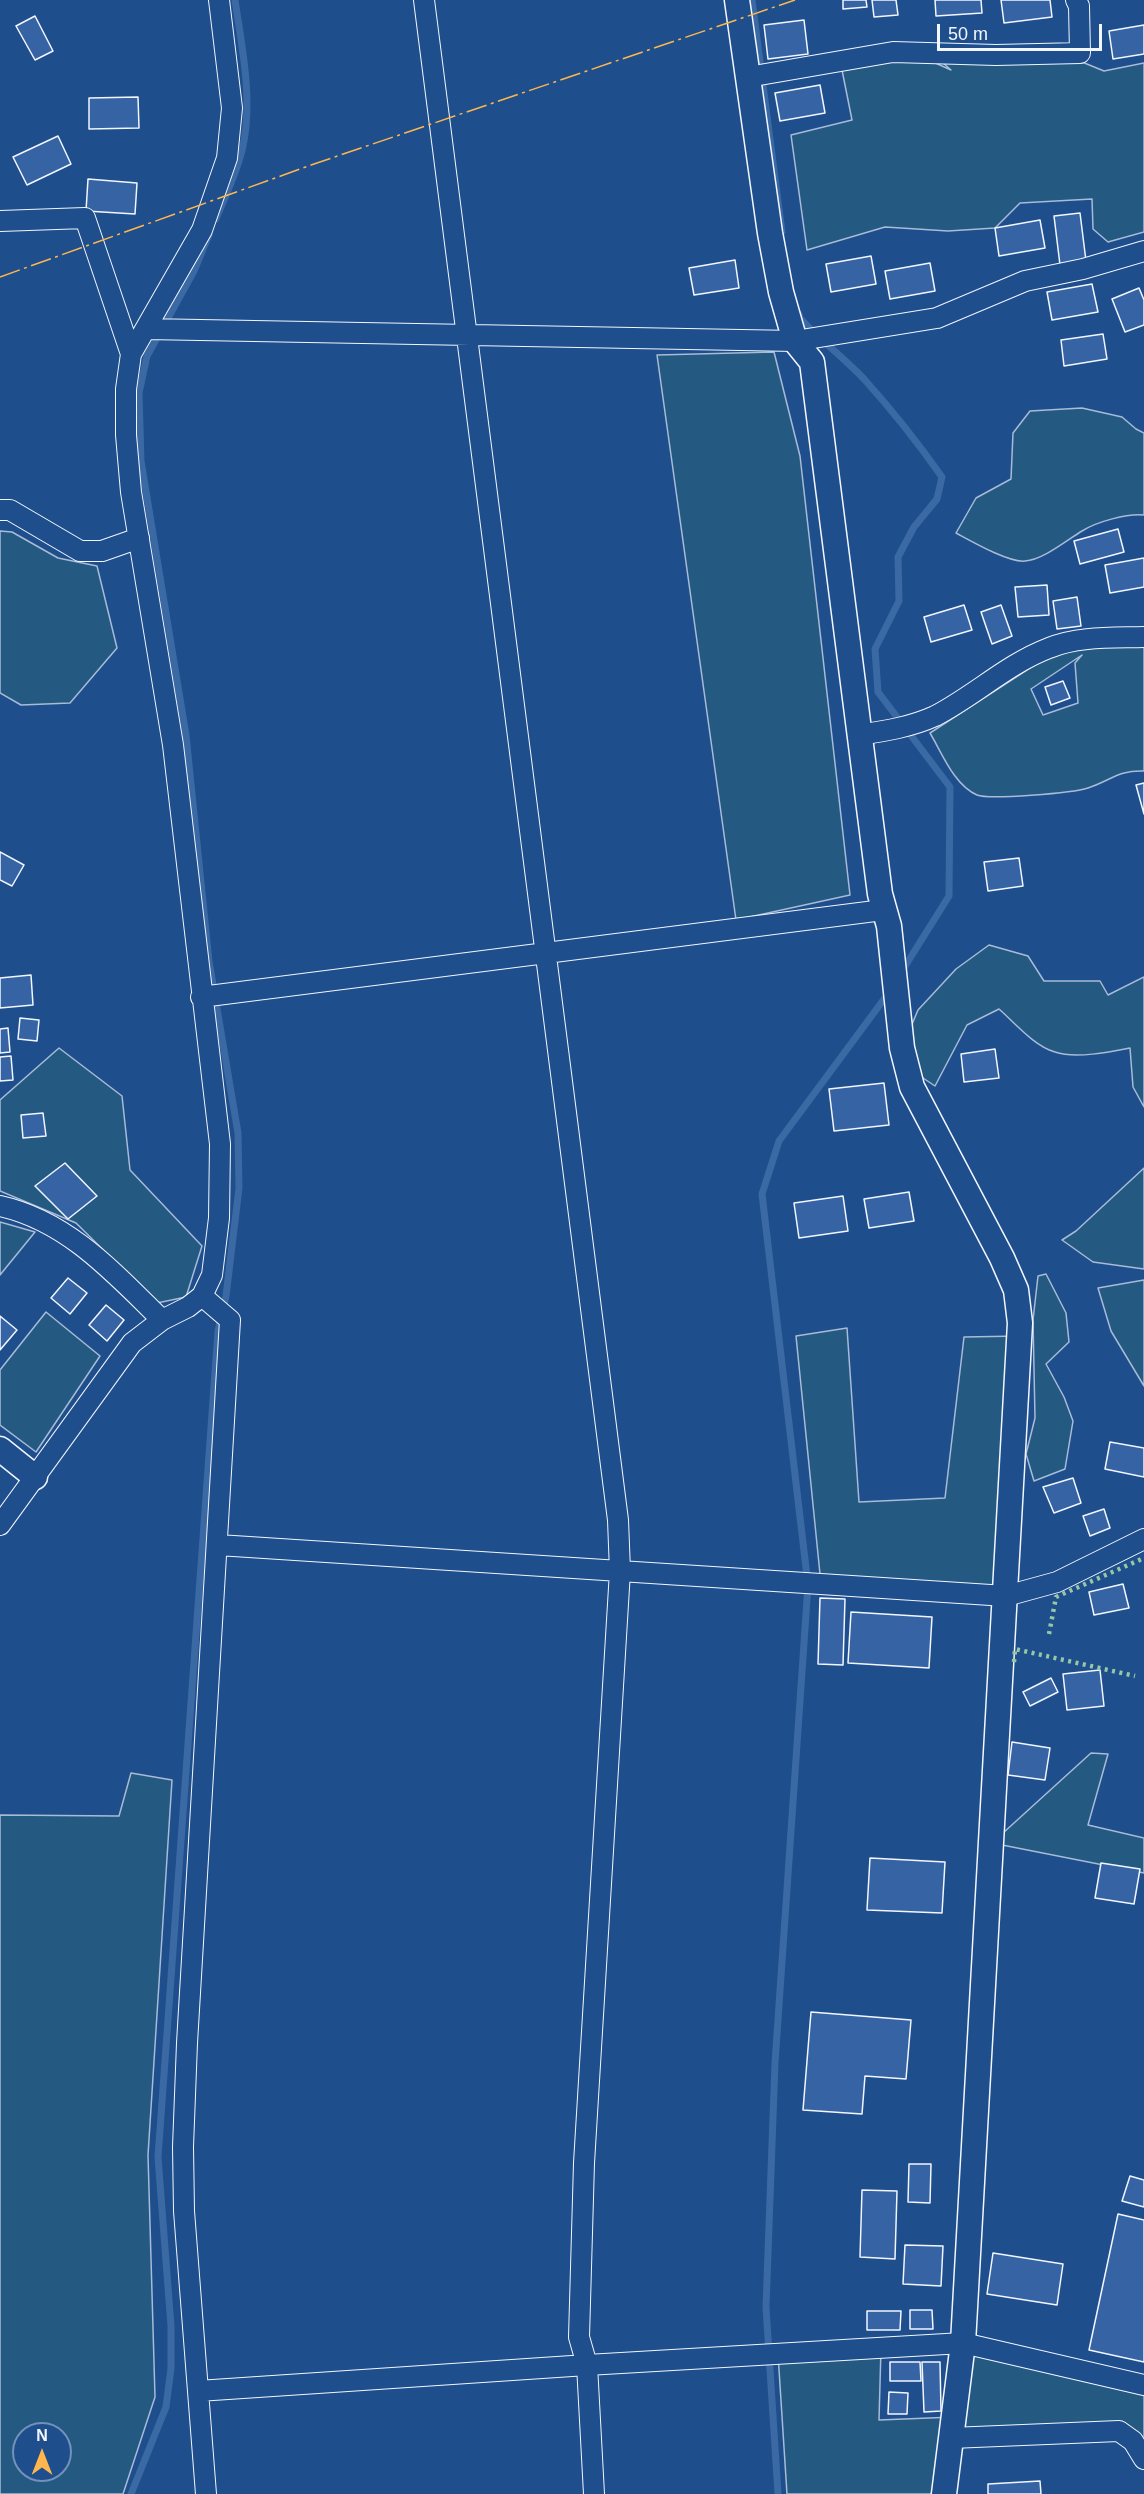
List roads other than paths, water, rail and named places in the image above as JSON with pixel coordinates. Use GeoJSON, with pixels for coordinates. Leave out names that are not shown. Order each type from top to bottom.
{"type":"FeatureCollection","features":[{"type":"Feature","properties":{"kind":"street"},"geometry":{"type":"LineString","coordinates":[[0,1525],[132,1343],[162,1320],[188,1307],[202,1296],[212,1275],[219,1218],[220,1144],[173,745],[131,492],[126,435],[126,389],[131,354],[202,230],[226,158],[232,108],[219,0]]}},
{"type":"Feature","properties":{"kind":"street"},"geometry":{"type":"LineString","coordinates":[[424,0],[618,1520],[620,1571],[584,2163],[579,2337],[587,2365],[594,2494]]}},
{"type":"Feature","properties":{"kind":"street"},"geometry":{"type":"LineString","coordinates":[[737,0],[770,233],[782,292],[795,341],[812,362],[883,910],[889,926],[902,1048],[912,1087],[1002,1258],[1016,1290],[1020,1323],[963,2343],[944,2494]]}},
{"type":"Feature","properties":{"kind":"street"},"geometry":{"type":"LineString","coordinates":[[748,77],[893,52],[996,55],[1080,53],[1076,0]]}},
{"type":"Feature","properties":{"kind":"street"},"geometry":{"type":"LineString","coordinates":[[0,221],[85,218],[131,354]]}},
{"type":"Feature","properties":{"kind":"street"},"geometry":{"type":"LineString","coordinates":[[146,329],[795,341],[937,318],[1025,281],[1083,269],[1144,251]]}},
{"type":"Feature","properties":{"kind":"street"},"geometry":{"type":"LineString","coordinates":[[0,510],[10,510],[80,551],[102,551],[139,538]]}},
{"type":"Feature","properties":{"kind":"street"},"geometry":{"type":"LineString","coordinates":[[860,735],[896,730],[935,716],[1002,672],[1049,647],[1089,639],[1144,637]]}},
{"type":"Feature","properties":{"kind":"street"},"geometry":{"type":"LineString","coordinates":[[201,997],[883,910]]}},
{"type":"Feature","properties":{"kind":"street"},"geometry":{"type":"LineString","coordinates":[[0,1206],[17,1210],[61,1230],[86,1248],[162,1320]]}},
{"type":"Feature","properties":{"kind":"street"},"geometry":{"type":"LineString","coordinates":[[202,1296],[230,1320],[187,2043],[183,2146],[184,2211],[206,2494]]}},
{"type":"Feature","properties":{"kind":"street"},"geometry":{"type":"LineString","coordinates":[[0,1449],[34,1477]]}},
{"type":"Feature","properties":{"kind":"street"},"geometry":{"type":"LineString","coordinates":[[218,1545],[1006,1596],[1057,1582],[1144,1539]]}},
{"type":"Feature","properties":{"kind":"street"},"geometry":{"type":"LineString","coordinates":[[198,2391],[963,2343],[1144,2385]]}},
{"type":"Feature","properties":{"kind":"street"},"geometry":{"type":"LineString","coordinates":[[951,2438],[1119,2431],[1133,2441],[1144,2459]]}},
{"type":"Feature","properties":{"kind":"waterway"},"geometry":{"type":"LineString","coordinates":[[216,219],[238,165],[246,128],[247,91],[235,0]]}},
{"type":"Feature","properties":{"kind":"waterway"},"geometry":{"type":"LineString","coordinates":[[752,0],[782,232]]}},
{"type":"Feature","properties":{"kind":"waterway"},"geometry":{"type":"LineString","coordinates":[[131,2494],[166,2407],[171,2368],[171,2326],[158,2157],[218,1331],[226,1296],[239,1188],[238,1133],[209,961],[186,735],[141,461],[139,393],[147,356],[194,271],[209,235]]}},
{"type":"Feature","properties":{"kind":"waterway"},"geometry":{"type":"LineString","coordinates":[[799,314],[800,318],[874,391],[942,477],[937,499],[914,527],[898,557],[899,601],[875,649],[878,692],[950,787],[949,896],[902,971]]}},
{"type":"Feature","properties":{"kind":"waterway"},"geometry":{"type":"LineString","coordinates":[[778,2494],[766,2307],[775,2063],[808,1585],[762,1194],[779,1141],[890,991]]}}]}
